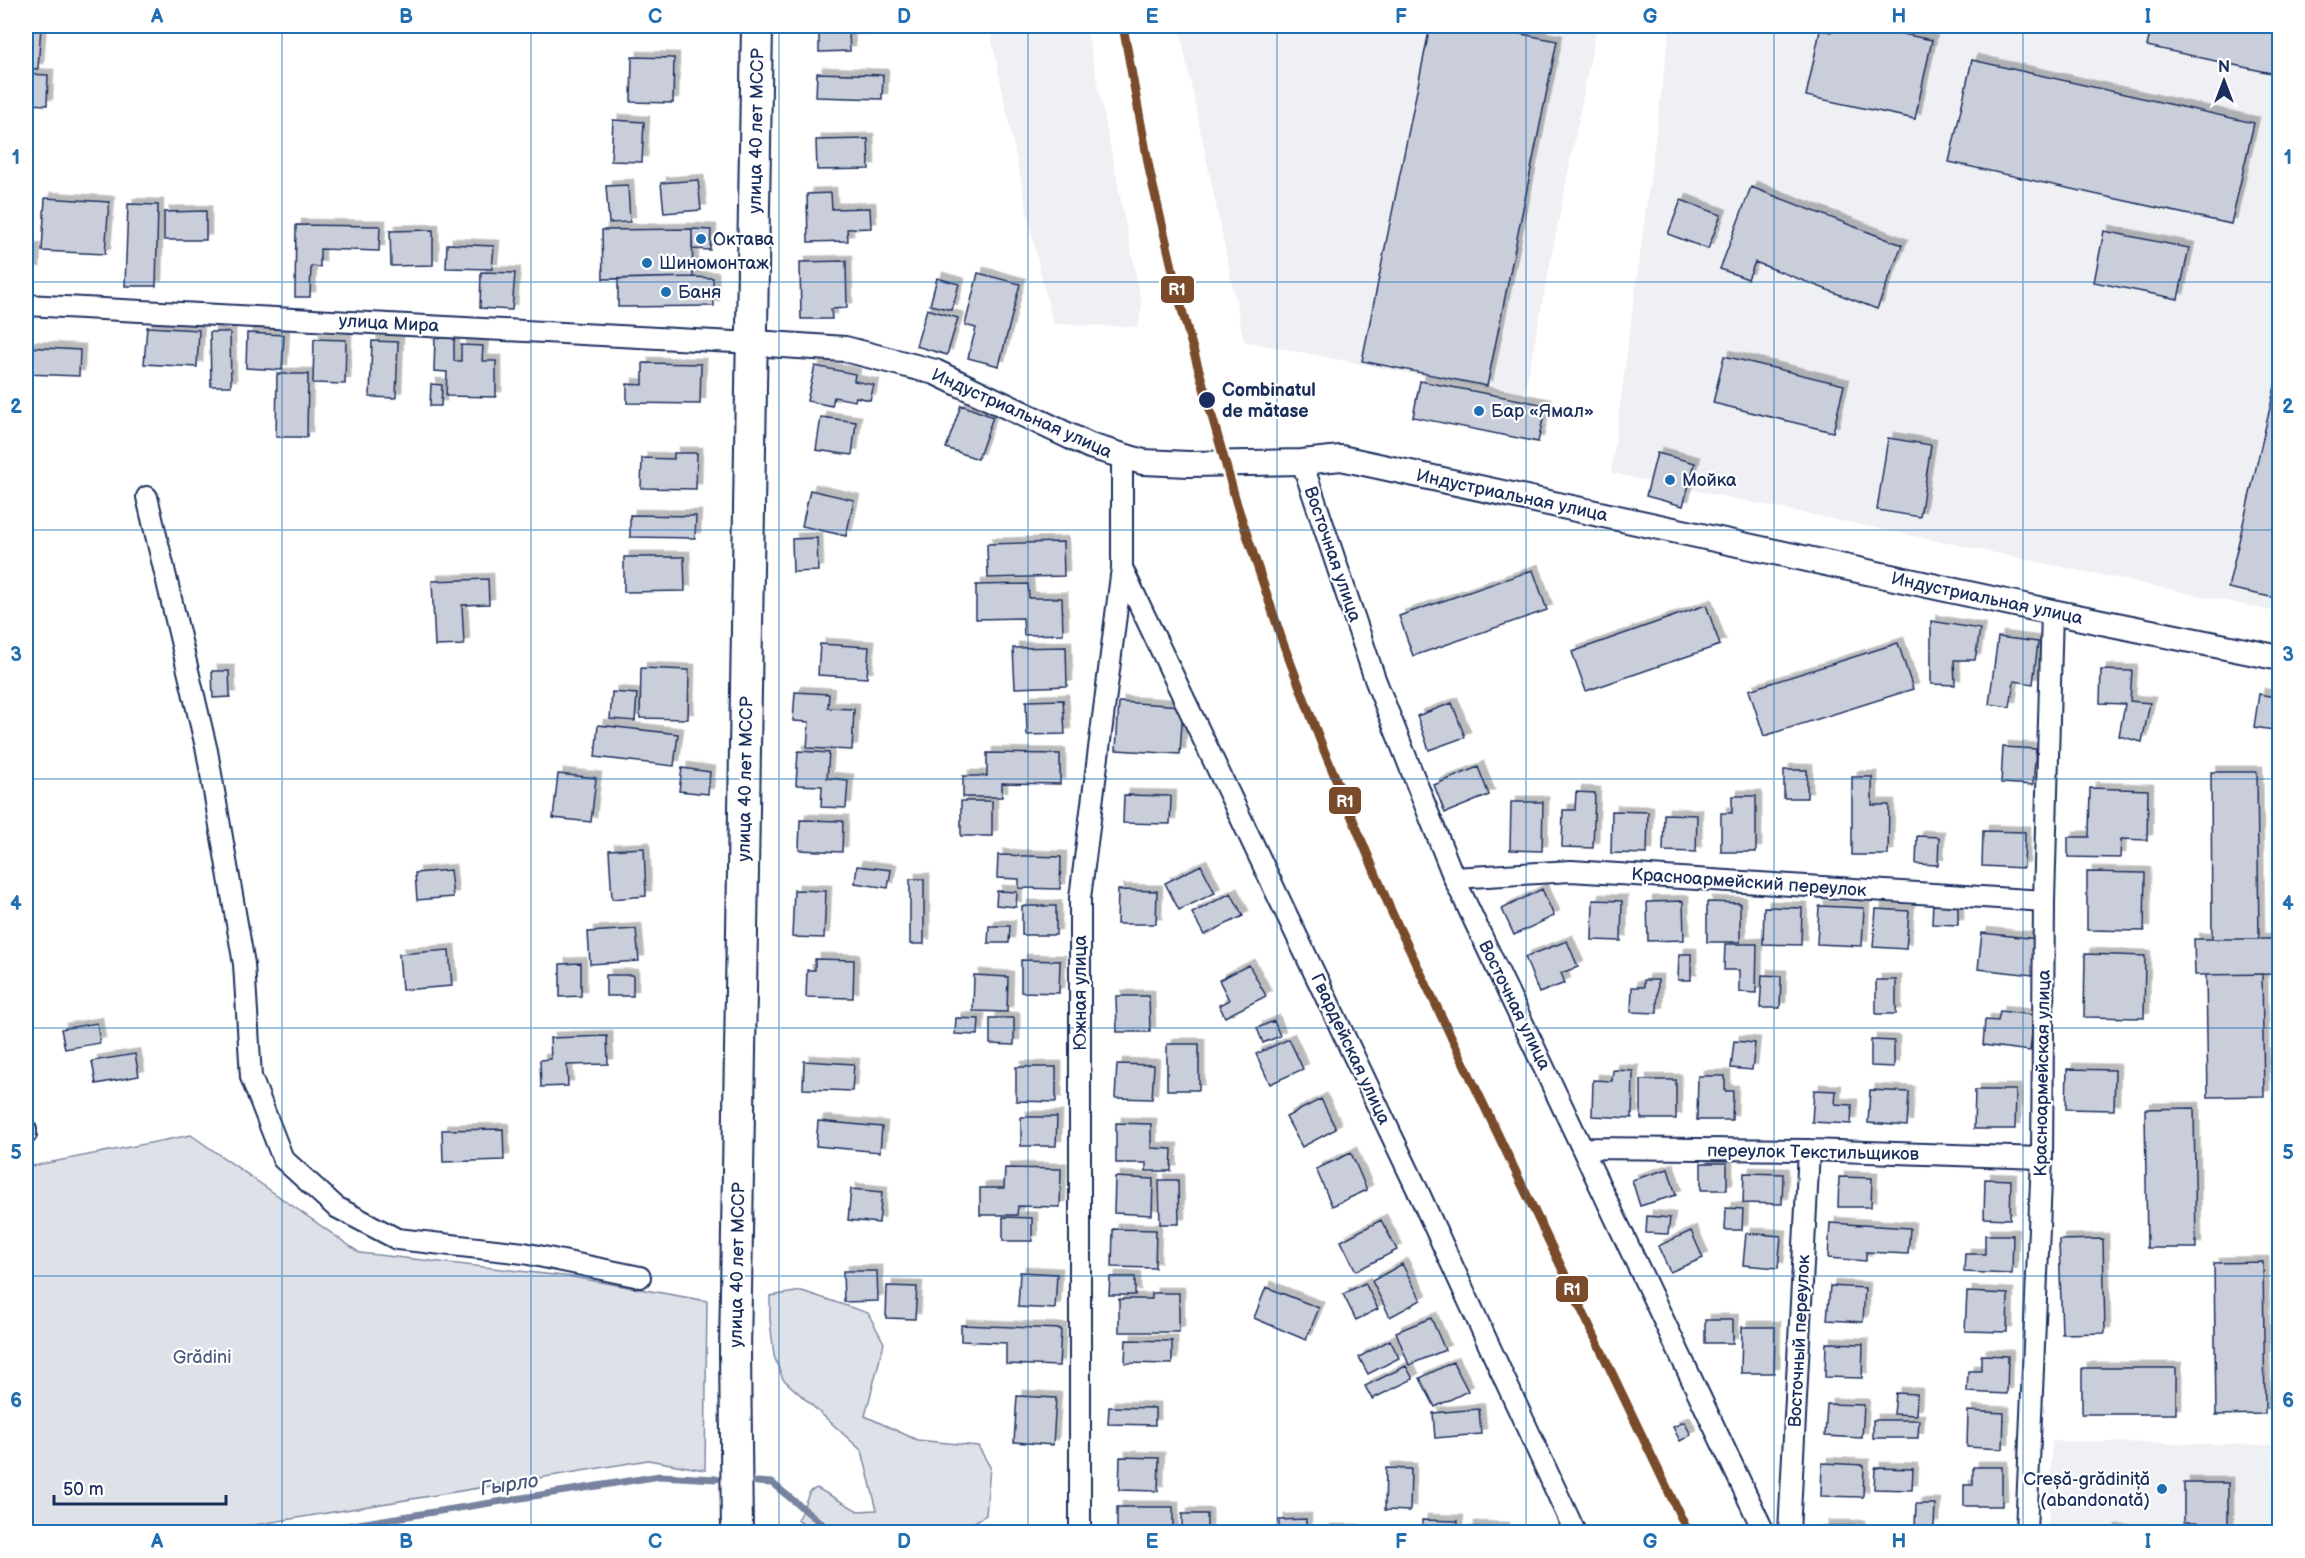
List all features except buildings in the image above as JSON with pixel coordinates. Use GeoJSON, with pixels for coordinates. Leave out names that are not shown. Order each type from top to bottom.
{"type":"FeatureCollection","features":[{"type":"Feature","properties":{"kind":"main road","name":"улица 40 лет МССР"},"geometry":{"type":"LineString","coordinates":[[737,1533],[735,1352],[757,26]]}},
{"type":"Feature","properties":{"kind":"street","name":"улица Мира"},"geometry":{"type":"LineString","coordinates":[[26,305],[753,343]]}},
{"type":"Feature","properties":{"kind":"street","name":"Индустриальная улица"},"geometry":{"type":"LineString","coordinates":[[753,343],[845,349],[935,372],[1090,446],[1122,457],[1164,464],[1302,462],[1341,458],[2052,612],[2280,658]]}},
{"type":"Feature","properties":{"kind":"street","name":"Южная улица"},"geometry":{"type":"LineString","coordinates":[[1080,1533],[1080,898],[1122,568],[1122,457]]}},
{"type":"Feature","properties":{"kind":"street","name":"Восточная улица"},"geometry":{"type":"LineString","coordinates":[[1302,462],[1376,679],[1454,878],[1584,1148],[1764,1533]]}},
{"type":"Feature","properties":{"kind":"street"},"geometry":{"type":"LineString","coordinates":[[147,498],[207,751],[244,964],[251,1077],[283,1159],[336,1207],[397,1239],[524,1253],[640,1277]]}},
{"type":"Feature","properties":{"kind":"street","name":"Гвардейская улица"},"geometry":{"type":"LineString","coordinates":[[1122,568],[1417,1189],[1575,1533]]}},
{"type":"Feature","properties":{"kind":"street","name":"Красноармейская улица"},"geometry":{"type":"LineString","coordinates":[[2026,1533],[2042,1158],[2044,901],[2052,612]]}},
{"type":"Feature","properties":{"kind":"street","name":"Красноармейский переулок"},"geometry":{"type":"LineString","coordinates":[[1454,878],[1571,871],[2044,901]]}},
{"type":"Feature","properties":{"kind":"street","name":"переулок Текстильщиков"},"geometry":{"type":"LineString","coordinates":[[1584,1148],[1809,1150],[2042,1158]]}},
{"type":"Feature","properties":{"kind":"street","name":"Восточный переулок"},"geometry":{"type":"LineString","coordinates":[[1789,1533],[1809,1150]]}},
{"type":"Feature","properties":{"kind":"shaded area"},"geometry":{"type":"Polygon","coordinates":[[[989,26],[1086,26],[1142,305],[1138,327],[1053,324],[1036,254],[989,26]]]}},
{"type":"Feature","properties":{"kind":"shaded area"},"geometry":{"type":"Polygon","coordinates":[[[1179,26],[1597,26],[1524,396],[1244,341],[1179,26]]]}},
{"type":"Feature","properties":{"kind":"shaded area"},"geometry":{"type":"Polygon","coordinates":[[[1670,26],[2279,26],[2279,612],[1611,473],[1670,26]]]}},
{"type":"Feature","properties":{"kind":"shaded area","name":"Creșă-grădiniță (abandonată)"},"geometry":{"type":"Polygon","coordinates":[[[2052,1441],[2272,1445],[2275,1532],[2048,1532],[2052,1441]]]}},
{"type":"Feature","properties":{"kind":"green space","name":"Grădini"},"geometry":{"type":"Polygon","coordinates":[[[191,1135],[360,1253],[572,1277],[707,1301],[705,1470],[648,1460],[212,1532],[26,1532],[26,1167],[191,1135]]]}},
{"type":"Feature","properties":{"kind":"green space"},"geometry":{"type":"Polygon","coordinates":[[[802,1291],[868,1313],[884,1343],[865,1416],[917,1440],[978,1446],[990,1467],[986,1515],[958,1532],[809,1532],[798,1519],[810,1491],[817,1488],[858,1511],[877,1510],[862,1451],[783,1379],[774,1356],[770,1296],[802,1291]]]}},
{"type":"Feature","properties":{"kind":"waterway","name":"Гырло"},"geometry":{"type":"LineString","coordinates":[[308,1532],[660,1476],[716,1479]]}},
{"type":"Feature","properties":{"kind":"waterway","name":"Гырло"},"geometry":{"type":"LineString","coordinates":[[757,1482],[772,1483],[832,1532]]}},
{"type":"Feature","properties":{"kind":"transit line","name":"R1"},"geometry":{"type":"LineString","coordinates":[[1123,26],[1150,173],[1183,314],[1238,508],[1283,643],[1323,748],[1392,913],[1688,1532]]}},
{"type":"Feature","properties":{"kind":"place","name":"Октава"},"geometry":{"type":"Point","coordinates":[701,239]}},
{"type":"Feature","properties":{"kind":"place","name":"Шиномонтаж"},"geometry":{"type":"Point","coordinates":[647,263]}},
{"type":"Feature","properties":{"kind":"place","name":"Баня"},"geometry":{"type":"Point","coordinates":[666,292]}},
{"type":"Feature","properties":{"kind":"place","name":"Combinatul de mătase"},"geometry":{"type":"Point","coordinates":[1207,400]}},
{"type":"Feature","properties":{"kind":"place","name":"Бар «Ямал»"},"geometry":{"type":"Point","coordinates":[1479,411]}},
{"type":"Feature","properties":{"kind":"place","name":"Мойка"},"geometry":{"type":"Point","coordinates":[1670,480]}},
{"type":"Feature","properties":{"kind":"place","name":"Creșă-grădiniță (abandonată)"},"geometry":{"type":"Point","coordinates":[2162,1489]}}]}
